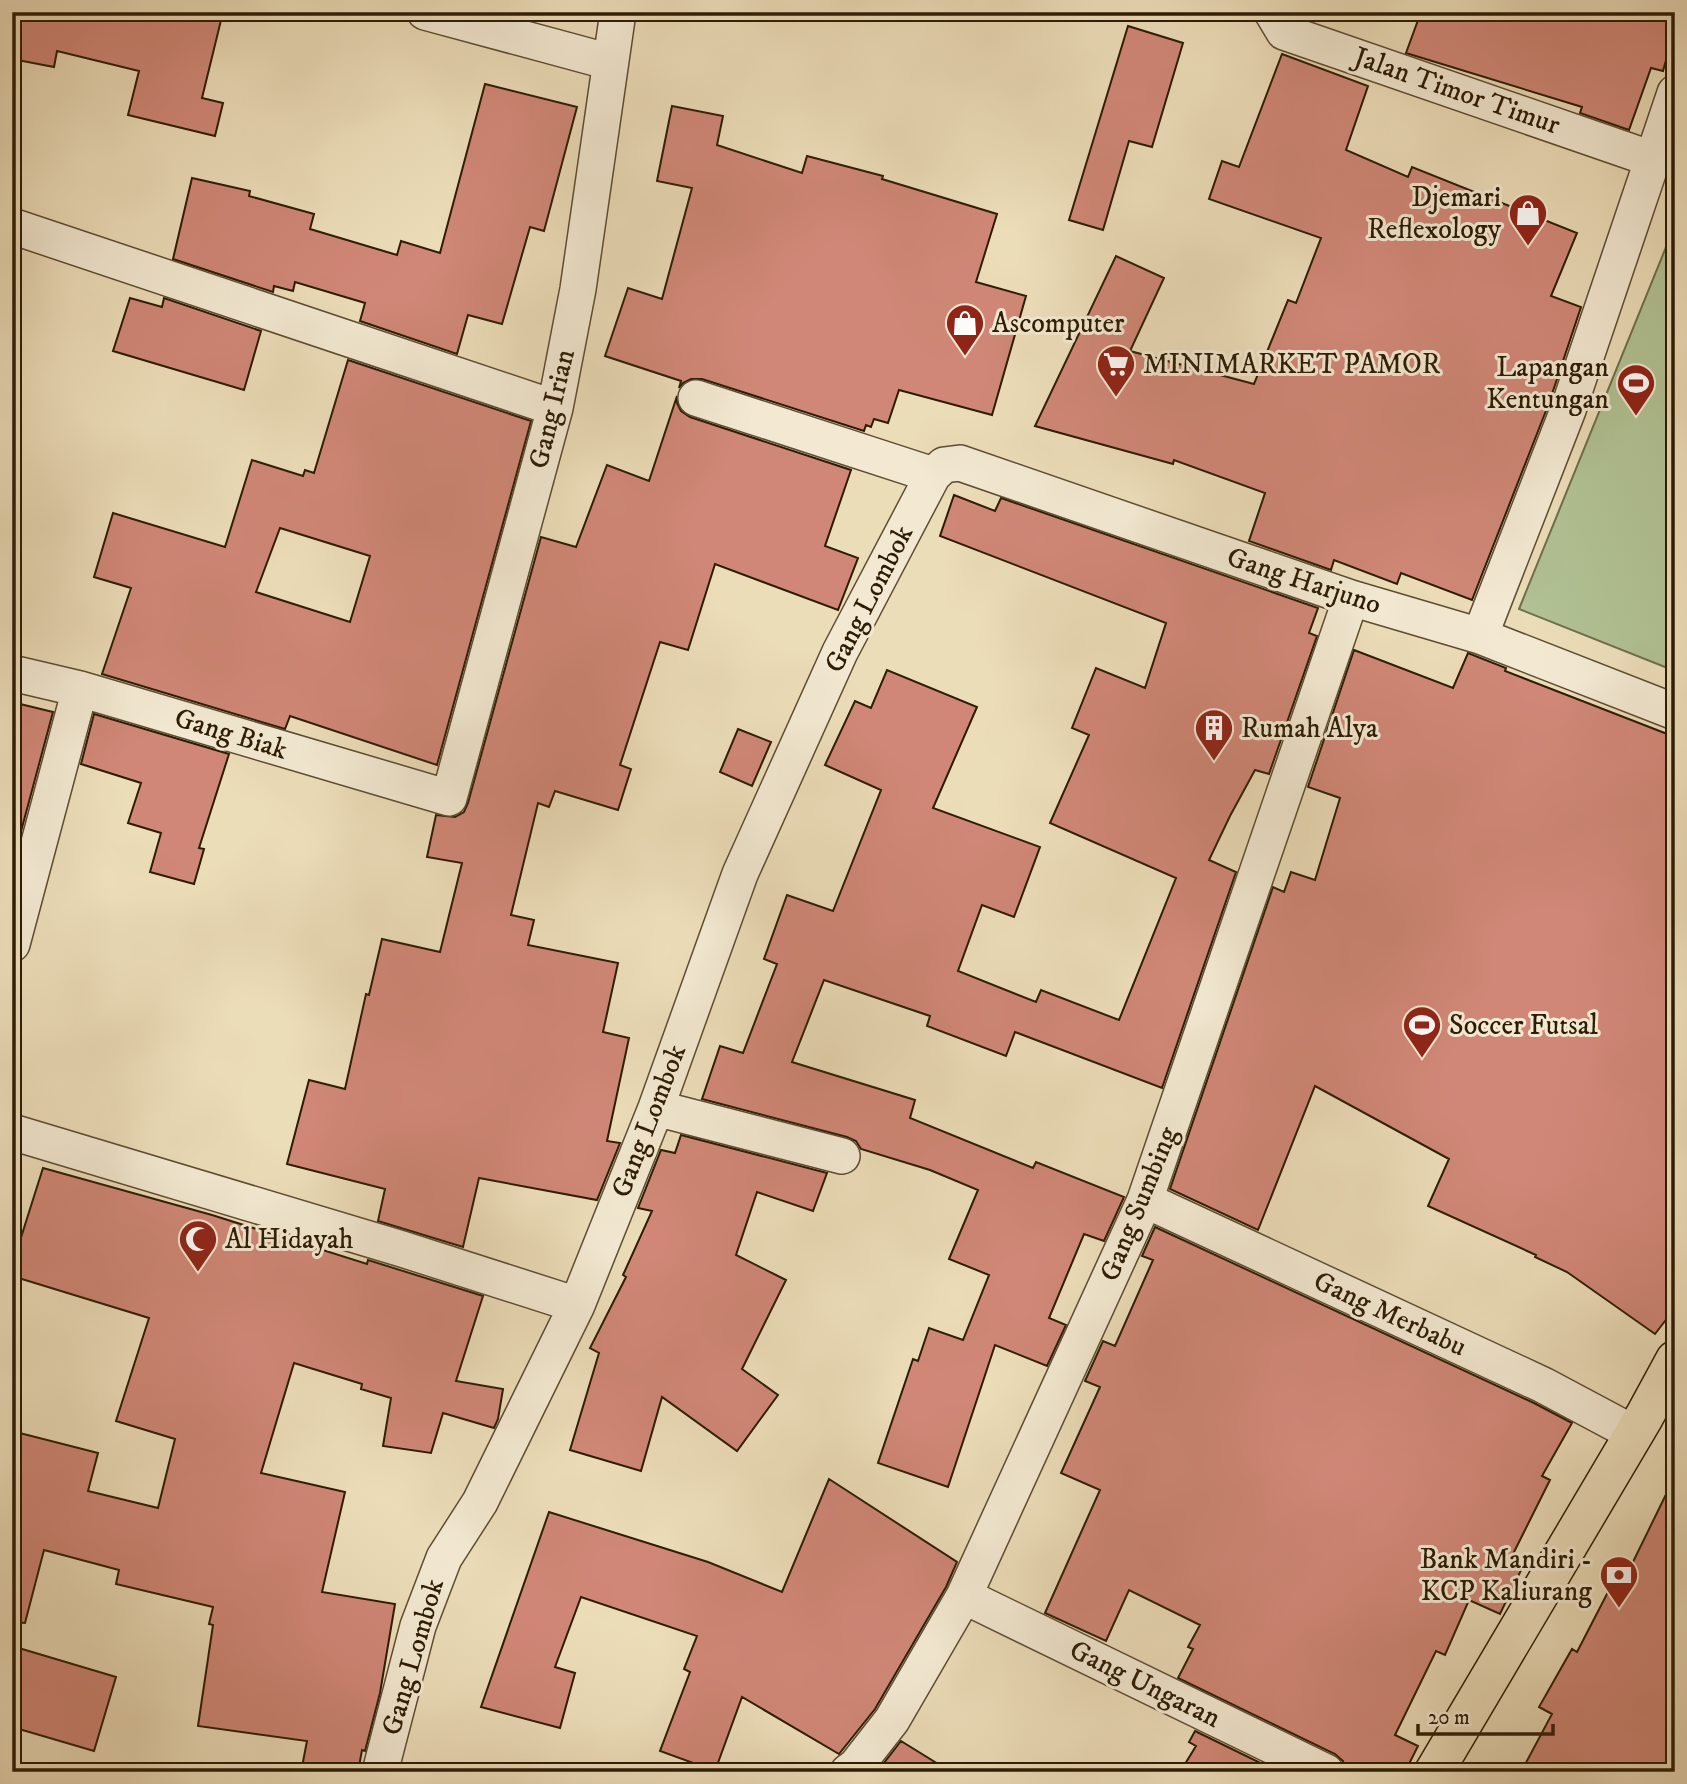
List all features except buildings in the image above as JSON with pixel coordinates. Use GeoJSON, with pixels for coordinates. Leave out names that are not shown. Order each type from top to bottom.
{"type":"FeatureCollection","features":[{"type":"Feature","properties":{"kind":"main road"},"geometry":{"type":"LineString","coordinates":[[1434,1772],[1675,1360]]}},
{"type":"Feature","properties":{"kind":"street"},"geometry":{"type":"LineString","coordinates":[[425,12],[610,62]]}},
{"type":"Feature","properties":{"kind":"street","name":"Gang Irian"},"geometry":{"type":"LineString","coordinates":[[449,798],[555,408],[578,289],[618,12]]}},
{"type":"Feature","properties":{"kind":"street","name":"Jalan Timor Timur"},"geometry":{"type":"LineString","coordinates":[[1272,12],[1284,32],[1652,159]]}},
{"type":"Feature","properties":{"kind":"street"},"geometry":{"type":"LineString","coordinates":[[1480,636],[1568,410],[1675,93]]}},
{"type":"Feature","properties":{"kind":"street"},"geometry":{"type":"LineString","coordinates":[[12,226],[555,408]]}},
{"type":"Feature","properties":{"kind":"street"},"geometry":{"type":"LineString","coordinates":[[696,398],[933,475]]}},
{"type":"Feature","properties":{"kind":"street","name":"Gang Harjuno"},"geometry":{"type":"LineString","coordinates":[[933,475],[944,465],[960,463],[1351,598],[1480,636],[1675,712]]}},
{"type":"Feature","properties":{"kind":"street","name":"Gang Lombok"},"geometry":{"type":"LineString","coordinates":[[380,1772],[418,1626],[444,1558],[480,1502],[577,1305],[656,1108],[740,874],[840,652],[933,475]]}},
{"type":"Feature","properties":{"kind":"street","name":"Gang Sumbing"},"geometry":{"type":"LineString","coordinates":[[848,1772],[856,1766],[892,1720],[964,1596],[1145,1200],[1351,598]]}},
{"type":"Feature","properties":{"kind":"street","name":"Gang Biak"},"geometry":{"type":"LineString","coordinates":[[12,673],[80,689],[449,798]]}},
{"type":"Feature","properties":{"kind":"street"},"geometry":{"type":"LineString","coordinates":[[12,944],[80,689]]}},
{"type":"Feature","properties":{"kind":"street"},"geometry":{"type":"LineString","coordinates":[[656,1108],[842,1156]]}},
{"type":"Feature","properties":{"kind":"street"},"geometry":{"type":"LineString","coordinates":[[12,1132],[389,1245],[577,1305]]}},
{"type":"Feature","properties":{"kind":"street","name":"Gang Merbabu"},"geometry":{"type":"LineString","coordinates":[[1145,1200],[1543,1385],[1633,1433]]}},
{"type":"Feature","properties":{"kind":"street","name":"Gang Ungaran"},"geometry":{"type":"LineString","coordinates":[[964,1596],[1326,1772]]}},
{"type":"Feature","properties":{"kind":"green space","name":"Lapangan Kentungan"},"geometry":{"type":"Polygon","coordinates":[[[1675,225],[1675,671],[1519,609],[1675,225]]]}},
{"type":"Feature","properties":{"kind":"place","name":"Djemari Reflexology"},"geometry":{"type":"Point","coordinates":[1528,247]}},
{"type":"Feature","properties":{"kind":"place","name":"Ascomputer"},"geometry":{"type":"Point","coordinates":[965,357]}},
{"type":"Feature","properties":{"kind":"place","name":"MINIMARKET PAMOR"},"geometry":{"type":"Point","coordinates":[1116,398]}},
{"type":"Feature","properties":{"kind":"place","name":"Lapangan Kentungan"},"geometry":{"type":"Point","coordinates":[1636,417]}},
{"type":"Feature","properties":{"kind":"place","name":"Rumah Alya"},"geometry":{"type":"Point","coordinates":[1214,762]}},
{"type":"Feature","properties":{"kind":"place","name":"Soccer Futsal"},"geometry":{"type":"Point","coordinates":[1422,1059]}},
{"type":"Feature","properties":{"kind":"place","name":"Al Hidayah"},"geometry":{"type":"Point","coordinates":[198,1273]}},
{"type":"Feature","properties":{"kind":"place","name":"Bank Mandiri - KCP Kaliurang"},"geometry":{"type":"Point","coordinates":[1619,1609]}}]}
